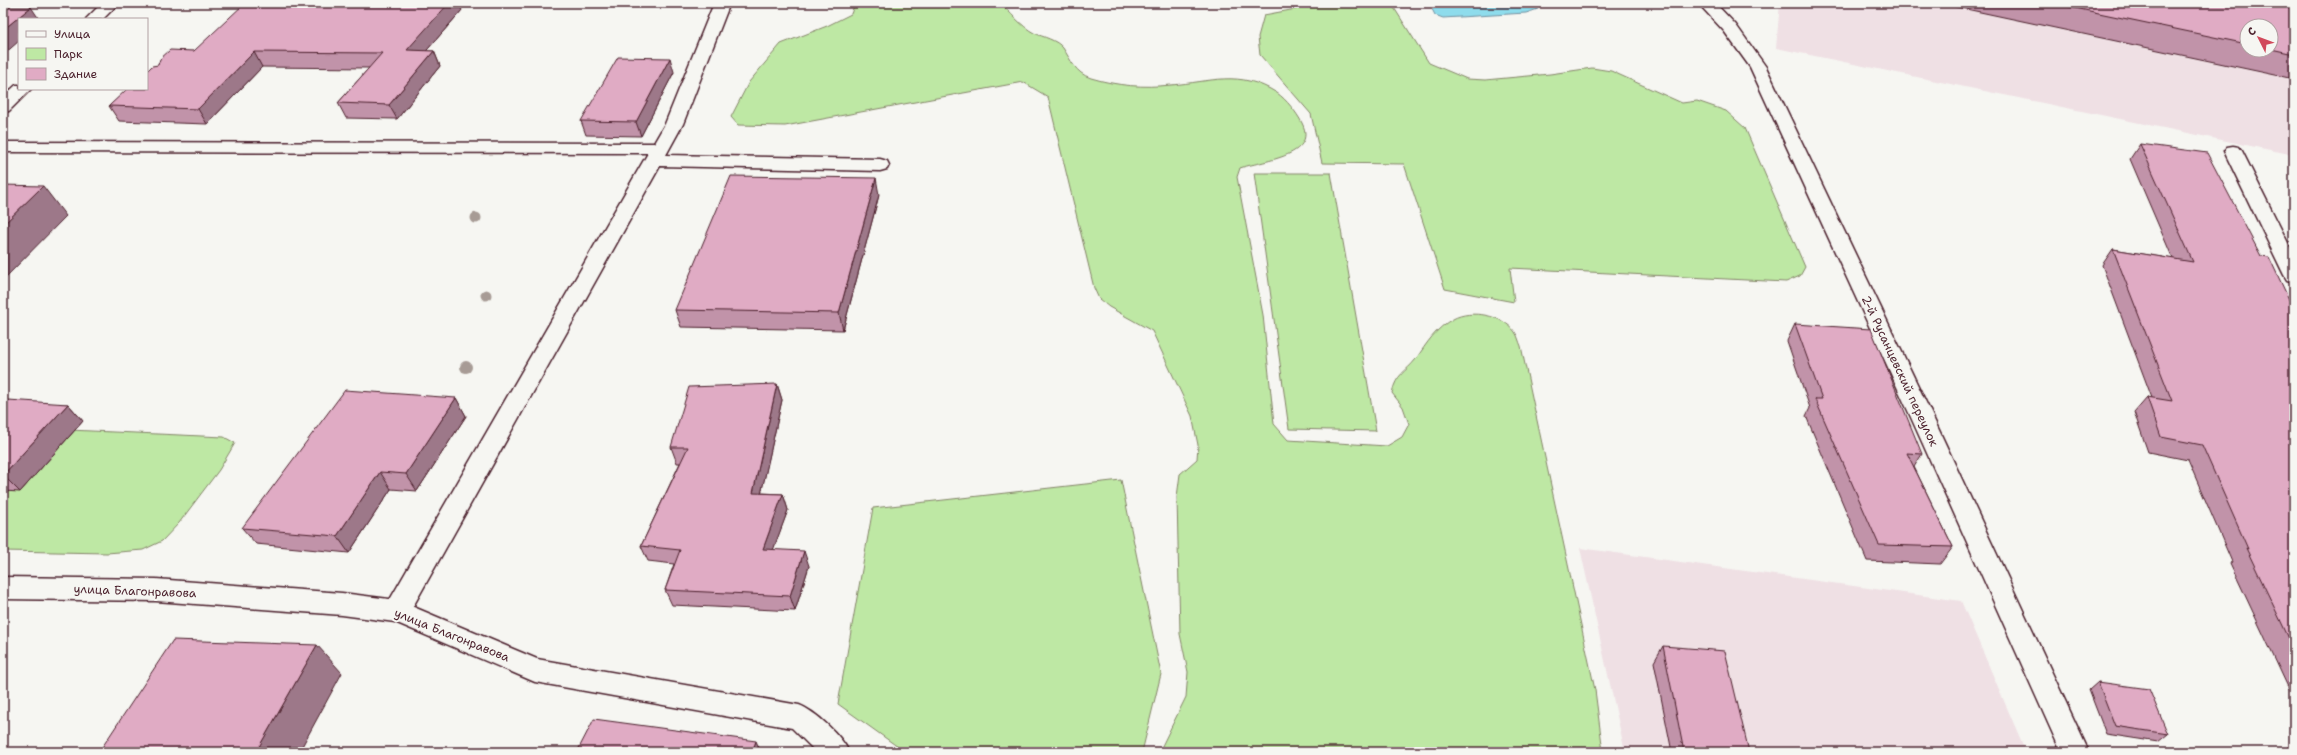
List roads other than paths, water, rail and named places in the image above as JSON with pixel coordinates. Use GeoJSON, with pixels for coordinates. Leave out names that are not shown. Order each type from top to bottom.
{"type":"FeatureCollection","features":[{"type":"Feature","properties":{"kind":"street"},"geometry":{"type":"LineString","coordinates":[[95,18],[111,3]]}},
{"type":"Feature","properties":{"kind":"street"},"geometry":{"type":"LineString","coordinates":[[397,611],[674,124],[722,3]]}},
{"type":"Feature","properties":{"kind":"street","name":"2-й Русанцевский переулок"},"geometry":{"type":"LineString","coordinates":[[1706,3],[1730,28],[1758,67],[1920,413],[2075,752]]}},
{"type":"Feature","properties":{"kind":"street"},"geometry":{"type":"LineString","coordinates":[[3,107],[21,90]]}},
{"type":"Feature","properties":{"kind":"street"},"geometry":{"type":"LineString","coordinates":[[3,147],[656,154],[880,165]]}},
{"type":"Feature","properties":{"kind":"street"},"geometry":{"type":"LineString","coordinates":[[2233,151],[2294,275]]}},
{"type":"Feature","properties":{"kind":"street","name":"улица Благонравова"},"geometry":{"type":"LineString","coordinates":[[3,588],[156,590],[342,604],[397,611],[535,670],[799,717],[835,752]]}},
{"type":"Feature","properties":{"kind":"water"},"geometry":{"type":"Polygon","coordinates":[[[1437,3],[1535,3],[1538,9],[1526,13],[1443,18],[1435,15],[1432,9],[1437,3]]]}}]}
